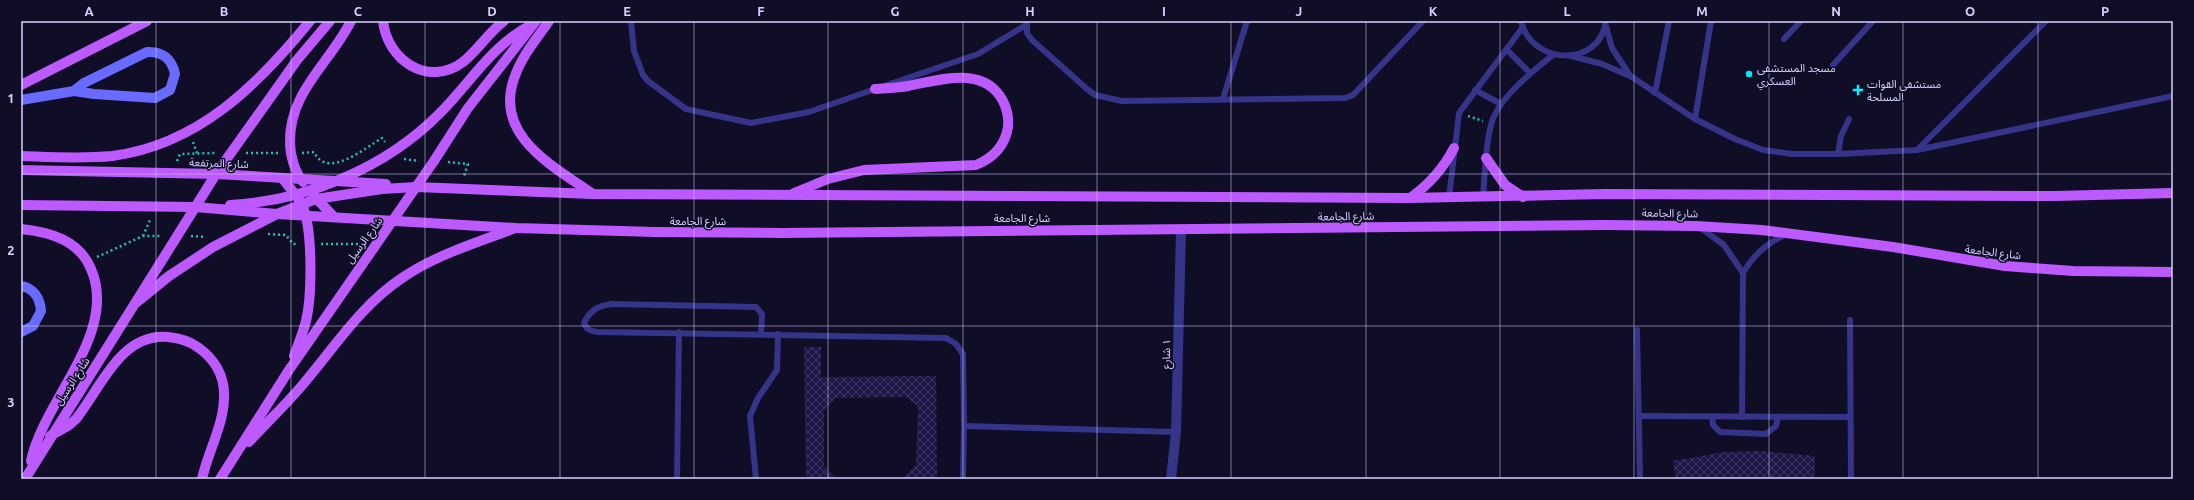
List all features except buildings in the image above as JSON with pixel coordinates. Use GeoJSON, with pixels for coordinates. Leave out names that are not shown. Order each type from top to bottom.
{"type":"FeatureCollection","features":[{"type":"Feature","properties":{"kind":"main road"},"geometry":{"type":"LineString","coordinates":[[21,85],[147,21]]}},
{"type":"Feature","properties":{"kind":"main road"},"geometry":{"type":"LineString","coordinates":[[21,156],[113,156],[149,148],[184,134],[225,109],[242,94],[292,43],[310,21]]}},
{"type":"Feature","properties":{"kind":"main road","name":"شارع الرسيل"},"geometry":{"type":"LineString","coordinates":[[25,479],[216,174],[297,60],[330,21]]}},
{"type":"Feature","properties":{"kind":"main road"},"geometry":{"type":"LineString","coordinates":[[334,217],[316,199],[300,178],[292,158],[290,145],[292,119],[295,106],[308,83],[338,44],[351,21]]}},
{"type":"Feature","properties":{"kind":"main road"},"geometry":{"type":"LineString","coordinates":[[382,21],[386,37],[393,52],[410,65],[431,71],[441,71],[462,63],[504,21]]}},
{"type":"Feature","properties":{"kind":"main road"},"geometry":{"type":"LineString","coordinates":[[549,21],[515,74],[510,96],[513,119],[524,140],[540,158],[593,194]]}},
{"type":"Feature","properties":{"kind":"main road"},"geometry":{"type":"LineString","coordinates":[[21,206],[196,207],[240,204],[295,194],[340,180],[386,154],[424,127],[440,113],[507,40],[535,22]]}},
{"type":"Feature","properties":{"kind":"main road","name":"شارع الرسيل"},"geometry":{"type":"LineString","coordinates":[[220,479],[236,456],[288,370],[416,187],[468,108],[535,22]]}},
{"type":"Feature","properties":{"kind":"main road"},"geometry":{"type":"LineString","coordinates":[[21,100],[74,90],[94,94],[155,98],[170,90],[175,74],[171,63],[163,55],[147,52],[84,82],[74,90]]}},
{"type":"Feature","properties":{"kind":"main road"},"geometry":{"type":"LineString","coordinates":[[788,195],[828,179],[864,170],[976,165],[993,156],[1004,141],[1009,123],[1005,105],[995,90],[979,80],[970,78],[949,78],[902,87],[875,89]]}},
{"type":"Feature","properties":{"kind":"main road"},"geometry":{"type":"LineString","coordinates":[[1410,198],[1421,190],[1440,171],[1454,148]]}},
{"type":"Feature","properties":{"kind":"main road"},"geometry":{"type":"LineString","coordinates":[[1486,158],[1491,168],[1505,185],[1523,197]]}},
{"type":"Feature","properties":{"kind":"main road","name":"شارع المرتفعة"},"geometry":{"type":"LineString","coordinates":[[21,170],[216,174],[340,180],[416,187]]}},
{"type":"Feature","properties":{"kind":"main road"},"geometry":{"type":"LineString","coordinates":[[282,178],[295,194],[306,215],[310,278],[306,321],[288,370]]}},
{"type":"Feature","properties":{"kind":"main road"},"geometry":{"type":"LineString","coordinates":[[137,302],[169,276],[213,247],[277,214],[316,199],[369,191],[416,187]]}},
{"type":"Feature","properties":{"kind":"main road","name":"شارع الجامعة"},"geometry":{"type":"LineString","coordinates":[[416,187],[593,194],[1410,198],[1484,198],[1605,194],[2055,196],[2173,193]]}},
{"type":"Feature","properties":{"kind":"main road"},"geometry":{"type":"LineString","coordinates":[[196,207],[277,214],[392,221]]}},
{"type":"Feature","properties":{"kind":"main road","name":"شارع الجامعة"},"geometry":{"type":"LineString","coordinates":[[392,221],[516,228],[654,232],[781,233],[1606,225],[1696,226],[1788,233],[2005,266],[2073,271],[2173,272]]}},
{"type":"Feature","properties":{"kind":"main road"},"geometry":{"type":"LineString","coordinates":[[236,456],[309,378],[358,316],[386,290],[407,274],[435,259],[516,228]]}},
{"type":"Feature","properties":{"kind":"main road"},"geometry":{"type":"LineString","coordinates":[[21,229],[57,236],[76,248],[88,261],[97,287],[98,298],[92,325],[81,356],[40,434],[34,450],[30,469]]}},
{"type":"Feature","properties":{"kind":"main road"},"geometry":{"type":"LineString","coordinates":[[21,286],[28,287],[36,295],[41,311],[33,326],[21,332]]}},
{"type":"Feature","properties":{"kind":"main road"},"geometry":{"type":"LineString","coordinates":[[50,437],[76,419],[115,363],[131,347],[141,341],[164,336],[186,340],[205,352],[213,361],[221,376],[224,392],[221,415],[202,479]]}},
{"type":"Feature","properties":{"kind":"street","name":"١ شارع"},"geometry":{"type":"LineString","coordinates":[[1171,479],[1176,432],[1181,230]]}},
{"type":"Feature","properties":{"kind":"lane"},"geometry":{"type":"LineString","coordinates":[[631,21],[634,51],[643,75],[648,81],[686,109],[751,123],[809,112],[978,54],[1027,23]]}},
{"type":"Feature","properties":{"kind":"lane"},"geometry":{"type":"LineString","coordinates":[[1223,99],[1248,21]]}},
{"type":"Feature","properties":{"kind":"lane"},"geometry":{"type":"LineString","coordinates":[[1027,23],[1027,33],[1032,40],[1095,95],[1122,101],[1345,98],[1353,95],[1423,21]]}},
{"type":"Feature","properties":{"kind":"lane"},"geometry":{"type":"LineString","coordinates":[[1655,93],[1669,21]]}},
{"type":"Feature","properties":{"kind":"lane"},"geometry":{"type":"LineString","coordinates":[[1695,119],[1711,21]]}},
{"type":"Feature","properties":{"kind":"lane"},"geometry":{"type":"LineString","coordinates":[[1784,39],[1801,21]]}},
{"type":"Feature","properties":{"kind":"lane"},"geometry":{"type":"LineString","coordinates":[[1833,65],[1872,21]]}},
{"type":"Feature","properties":{"kind":"lane"},"geometry":{"type":"LineString","coordinates":[[1917,150],[2046,21]]}},
{"type":"Feature","properties":{"kind":"lane"},"geometry":{"type":"LineString","coordinates":[[1606,23],[1608,37],[1617,58],[1632,77]]}},
{"type":"Feature","properties":{"kind":"lane"},"geometry":{"type":"LineString","coordinates":[[1571,56],[1595,43],[1606,23]]}},
{"type":"Feature","properties":{"kind":"lane"},"geometry":{"type":"LineString","coordinates":[[1449,198],[1459,113],[1474,90],[1507,50],[1522,24],[1534,44],[1553,55],[1571,56],[1602,64],[1632,77],[1695,119],[1735,139],[1763,150],[1792,154],[1838,154],[1917,150],[2173,96]]}},
{"type":"Feature","properties":{"kind":"lane"},"geometry":{"type":"LineString","coordinates":[[1507,50],[1530,73]]}},
{"type":"Feature","properties":{"kind":"lane"},"geometry":{"type":"LineString","coordinates":[[1484,198],[1486,158],[1491,123],[1501,104],[1530,73],[1553,55]]}},
{"type":"Feature","properties":{"kind":"lane"},"geometry":{"type":"LineString","coordinates":[[1474,90],[1501,104]]}},
{"type":"Feature","properties":{"kind":"lane"},"geometry":{"type":"LineString","coordinates":[[1838,154],[1841,136],[1849,119]]}},
{"type":"Feature","properties":{"kind":"lane"},"geometry":{"type":"LineString","coordinates":[[2159,194],[2173,186]]}},
{"type":"Feature","properties":{"kind":"lane"},"geometry":{"type":"LineString","coordinates":[[1696,226],[1724,245],[1742,273],[1742,417]]}},
{"type":"Feature","properties":{"kind":"lane"},"geometry":{"type":"LineString","coordinates":[[1742,273],[1761,249],[1776,238],[1788,233]]}},
{"type":"Feature","properties":{"kind":"lane"},"geometry":{"type":"LineString","coordinates":[[761,334],[762,314],[756,307],[611,304],[597,308],[590,312],[584,323],[586,328],[590,331],[946,338],[956,344],[963,354],[963,479]]}},
{"type":"Feature","properties":{"kind":"lane"},"geometry":{"type":"LineString","coordinates":[[1850,320],[1851,479]]}},
{"type":"Feature","properties":{"kind":"lane"},"geometry":{"type":"LineString","coordinates":[[1637,330],[1640,479]]}},
{"type":"Feature","properties":{"kind":"lane"},"geometry":{"type":"LineString","coordinates":[[677,479],[679,332]]}},
{"type":"Feature","properties":{"kind":"lane"},"geometry":{"type":"LineString","coordinates":[[756,479],[750,416],[758,398],[777,370],[778,334]]}},
{"type":"Feature","properties":{"kind":"lane"},"geometry":{"type":"LineString","coordinates":[[1639,416],[1850,417]]}},
{"type":"Feature","properties":{"kind":"lane"},"geometry":{"type":"LineString","coordinates":[[1712,416],[1713,425],[1720,432],[1766,434],[1776,426],[1778,417]]}},
{"type":"Feature","properties":{"kind":"lane"},"geometry":{"type":"LineString","coordinates":[[964,426],[1176,432]]}},
{"type":"Feature","properties":{"kind":"path"},"geometry":{"type":"LineString","coordinates":[[1459,113],[1491,123]]}},
{"type":"Feature","properties":{"kind":"place","name":"مسجد المستشفى العسكري"},"geometry":{"type":"Point","coordinates":[1749,74]}},
{"type":"Feature","properties":{"kind":"place","name":"مستشفى القوات المسلحة"},"geometry":{"type":"Point","coordinates":[1858,90]}}]}
